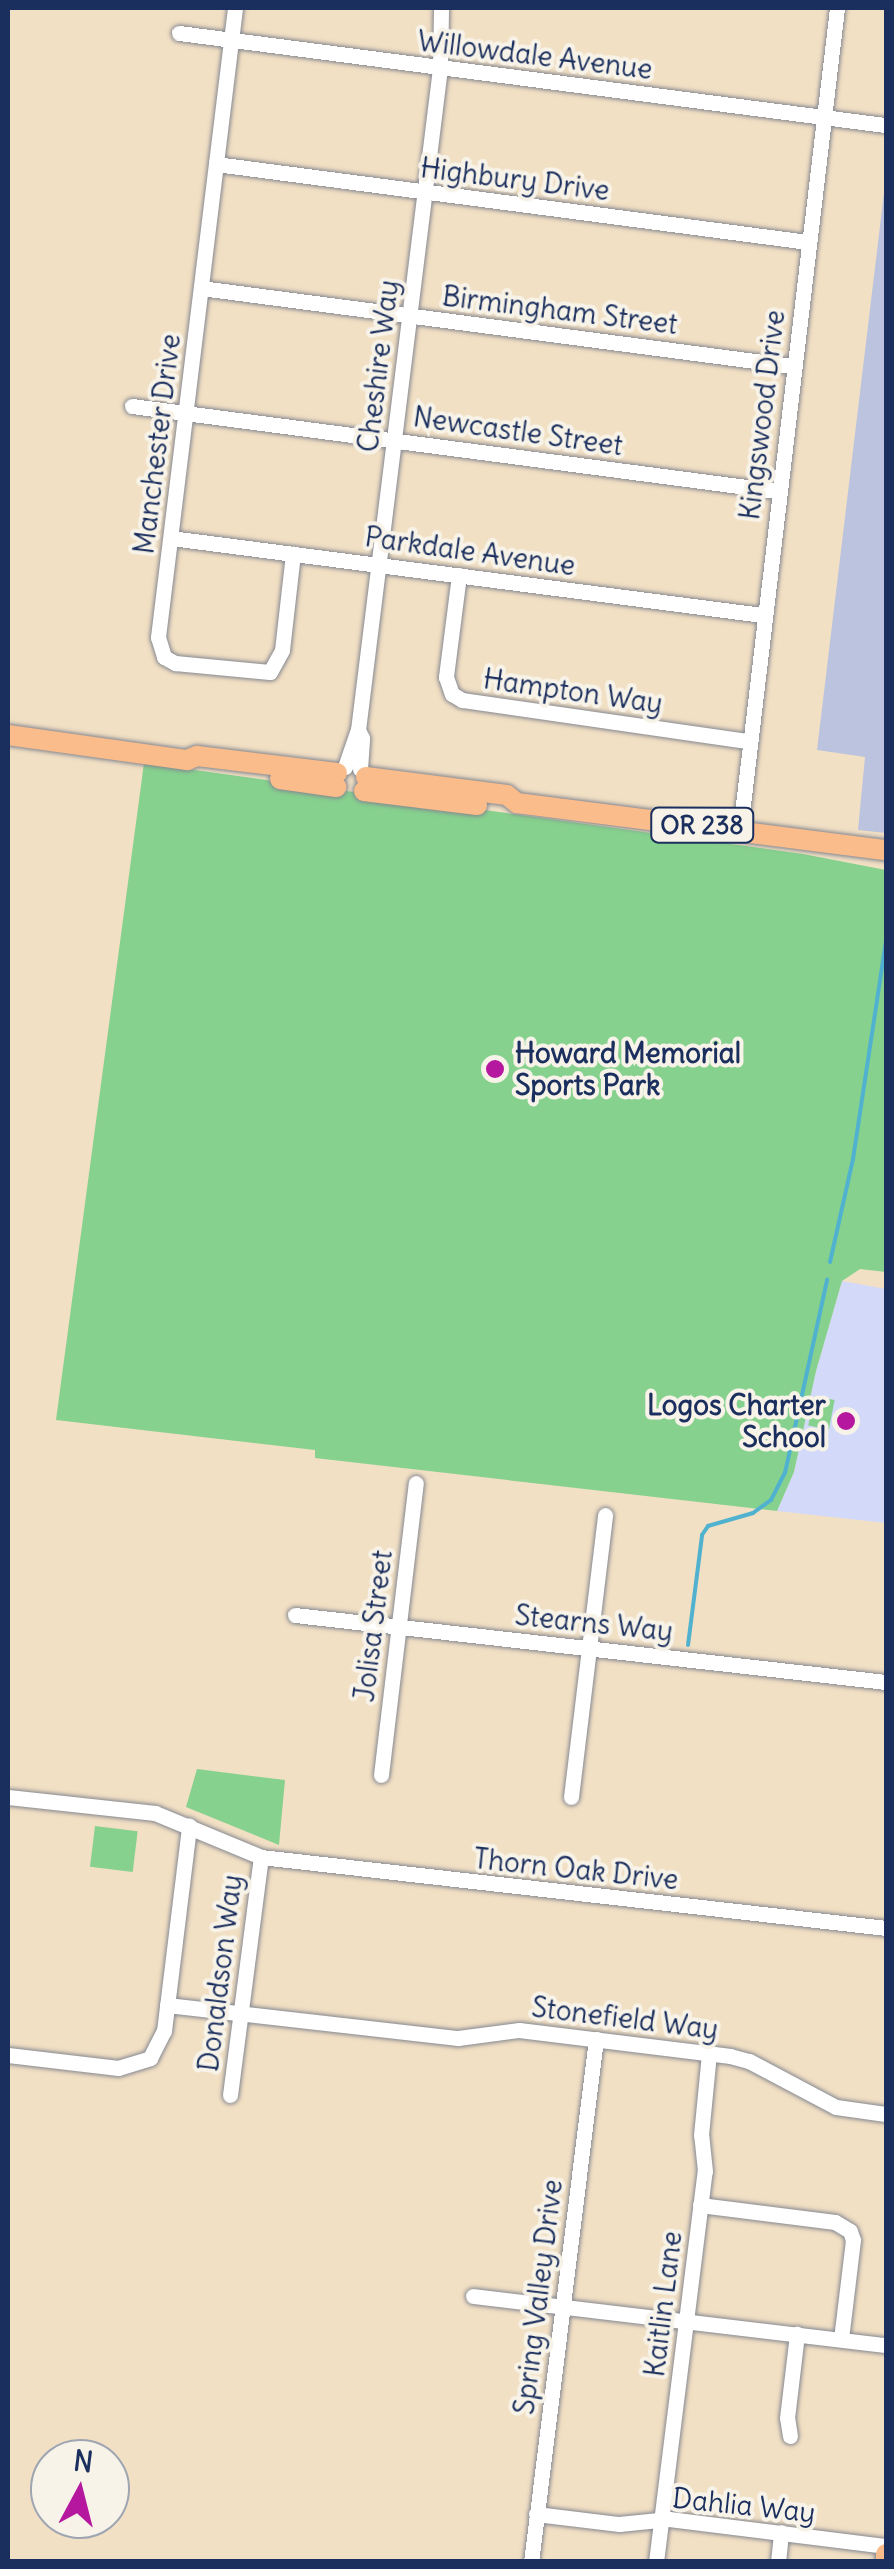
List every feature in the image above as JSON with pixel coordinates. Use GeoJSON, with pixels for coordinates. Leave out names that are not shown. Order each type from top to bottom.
{"type":"FeatureCollection","features":[{"type":"Feature","properties":{"kind":"main road","name":"OR 238"},"geometry":{"type":"LineString","coordinates":[[8,735],[186,760],[197,756],[351,777],[506,809],[517,803],[886,850]]}},
{"type":"Feature","properties":{"kind":"main road"},"geometry":{"type":"LineString","coordinates":[[886,2554],[886,2562]]}},
{"type":"Feature","properties":{"kind":"street","name":"Manchester Drive"},"geometry":{"type":"LineString","coordinates":[[235,8],[158,637],[164,657],[174,662],[258,674],[270,672],[282,650],[293,554]]}},
{"type":"Feature","properties":{"kind":"street","name":"Cheshire Way"},"geometry":{"type":"LineString","coordinates":[[351,777],[362,738],[358,730],[440,68],[440,8]]}},
{"type":"Feature","properties":{"kind":"street","name":"Kingswood Drive"},"geometry":{"type":"LineString","coordinates":[[740,830],[762,615],[837,8]]}},
{"type":"Feature","properties":{"kind":"street","name":"Willowdale Avenue"},"geometry":{"type":"LineString","coordinates":[[179,33],[884,125]]}},
{"type":"Feature","properties":{"kind":"street","name":"Highbury Drive"},"geometry":{"type":"LineString","coordinates":[[216,164],[808,242]]}},
{"type":"Feature","properties":{"kind":"street","name":"Birmingham Street"},"geometry":{"type":"LineString","coordinates":[[201,288],[793,366]]}},
{"type":"Feature","properties":{"kind":"street","name":"Newcastle Street"},"geometry":{"type":"LineString","coordinates":[[132,406],[777,491]]}},
{"type":"Feature","properties":{"kind":"street","name":"Parkdale Avenue"},"geometry":{"type":"LineString","coordinates":[[171,538],[762,615]]}},
{"type":"Feature","properties":{"kind":"street","name":"Hampton Way"},"geometry":{"type":"LineString","coordinates":[[459,575],[446,677],[452,694],[462,700],[748,740]]}},
{"type":"Feature","properties":{"kind":"street","name":"Jolisa Street"},"geometry":{"type":"LineString","coordinates":[[381,1775],[416,1483]]}},
{"type":"Feature","properties":{"kind":"street"},"geometry":{"type":"LineString","coordinates":[[571,1797],[605,1514]]}},
{"type":"Feature","properties":{"kind":"street","name":"Stearns Way"},"geometry":{"type":"LineString","coordinates":[[295,1615],[886,1682]]}},
{"type":"Feature","properties":{"kind":"street","name":"Thorn Oak Drive"},"geometry":{"type":"LineString","coordinates":[[8,1797],[155,1814],[261,1858],[886,1928]]}},
{"type":"Feature","properties":{"kind":"street"},"geometry":{"type":"LineString","coordinates":[[8,2055],[118,2068],[136,2066],[158,2047],[189,1826]]}},
{"type":"Feature","properties":{"kind":"street","name":"Donaldson Way"},"geometry":{"type":"LineString","coordinates":[[230,2094],[261,1858]]}},
{"type":"Feature","properties":{"kind":"street","name":"Stonefield Way"},"geometry":{"type":"LineString","coordinates":[[167,2004],[458,2038],[519,2030],[709,2052],[749,2060],[836,2106],[886,2114]]}},
{"type":"Feature","properties":{"kind":"street","name":"Spring Valley Drive"},"geometry":{"type":"LineString","coordinates":[[531,2562],[596,2039]]}},
{"type":"Feature","properties":{"kind":"street","name":"Kaitlin Lane"},"geometry":{"type":"LineString","coordinates":[[656,2562],[705,2171],[701,2135],[709,2052]]}},
{"type":"Feature","properties":{"kind":"street"},"geometry":{"type":"LineString","coordinates":[[700,2205],[835,2222],[850,2231],[853,2240],[841,2339]]}},
{"type":"Feature","properties":{"kind":"street"},"geometry":{"type":"LineString","coordinates":[[473,2296],[886,2344]]}},
{"type":"Feature","properties":{"kind":"street"},"geometry":{"type":"LineString","coordinates":[[790,2436],[788,2418],[797,2334]]}},
{"type":"Feature","properties":{"kind":"street","name":"Dahlia Way"},"geometry":{"type":"LineString","coordinates":[[536,2514],[619,2524],[662,2520],[886,2546]]}},
{"type":"Feature","properties":{"kind":"street"},"geometry":{"type":"LineString","coordinates":[[778,2562],[781,2532]]}},
{"type":"Feature","properties":{"kind":"shaded area"},"geometry":{"type":"Polygon","coordinates":[[[886,176],[886,833],[858,830],[865,757],[817,750],[886,176]]]}},
{"type":"Feature","properties":{"kind":"shaded area","name":"Logos Charter School"},"geometry":{"type":"Polygon","coordinates":[[[842,1281],[886,1289],[886,1523],[777,1511],[794,1472],[816,1371],[842,1281]]]}},
{"type":"Feature","properties":{"kind":"green space","name":"Howard Memorial Sports Park"},"geometry":{"type":"Polygon","coordinates":[[[144,763],[803,854],[886,870],[886,1272],[860,1269],[842,1281],[816,1371],[794,1472],[777,1511],[315,1458],[315,1450],[56,1420],[144,763]]]}},
{"type":"Feature","properties":{"kind":"green space"},"geometry":{"type":"Polygon","coordinates":[[[814,1396],[835,1400],[829,1429],[808,1425],[814,1396]]]}},
{"type":"Feature","properties":{"kind":"green space"},"geometry":{"type":"Polygon","coordinates":[[[197,1769],[285,1780],[279,1845],[186,1807],[197,1769]]]}},
{"type":"Feature","properties":{"kind":"green space"},"geometry":{"type":"Polygon","coordinates":[[[95,1826],[138,1831],[133,1872],[90,1867],[95,1826]]]}},
{"type":"Feature","properties":{"kind":"waterway"},"geometry":{"type":"LineString","coordinates":[[830,1262],[853,1159],[886,941]]}},
{"type":"Feature","properties":{"kind":"waterway"},"geometry":{"type":"LineString","coordinates":[[688,1645],[702,1535],[708,1526],[753,1513],[771,1500],[785,1473],[827,1280]]}},
{"type":"Feature","properties":{"kind":"place","name":"Howard Memorial Sports Park"},"geometry":{"type":"Point","coordinates":[495,1069]}},
{"type":"Feature","properties":{"kind":"place","name":"Logos Charter School"},"geometry":{"type":"Point","coordinates":[846,1421]}}]}
